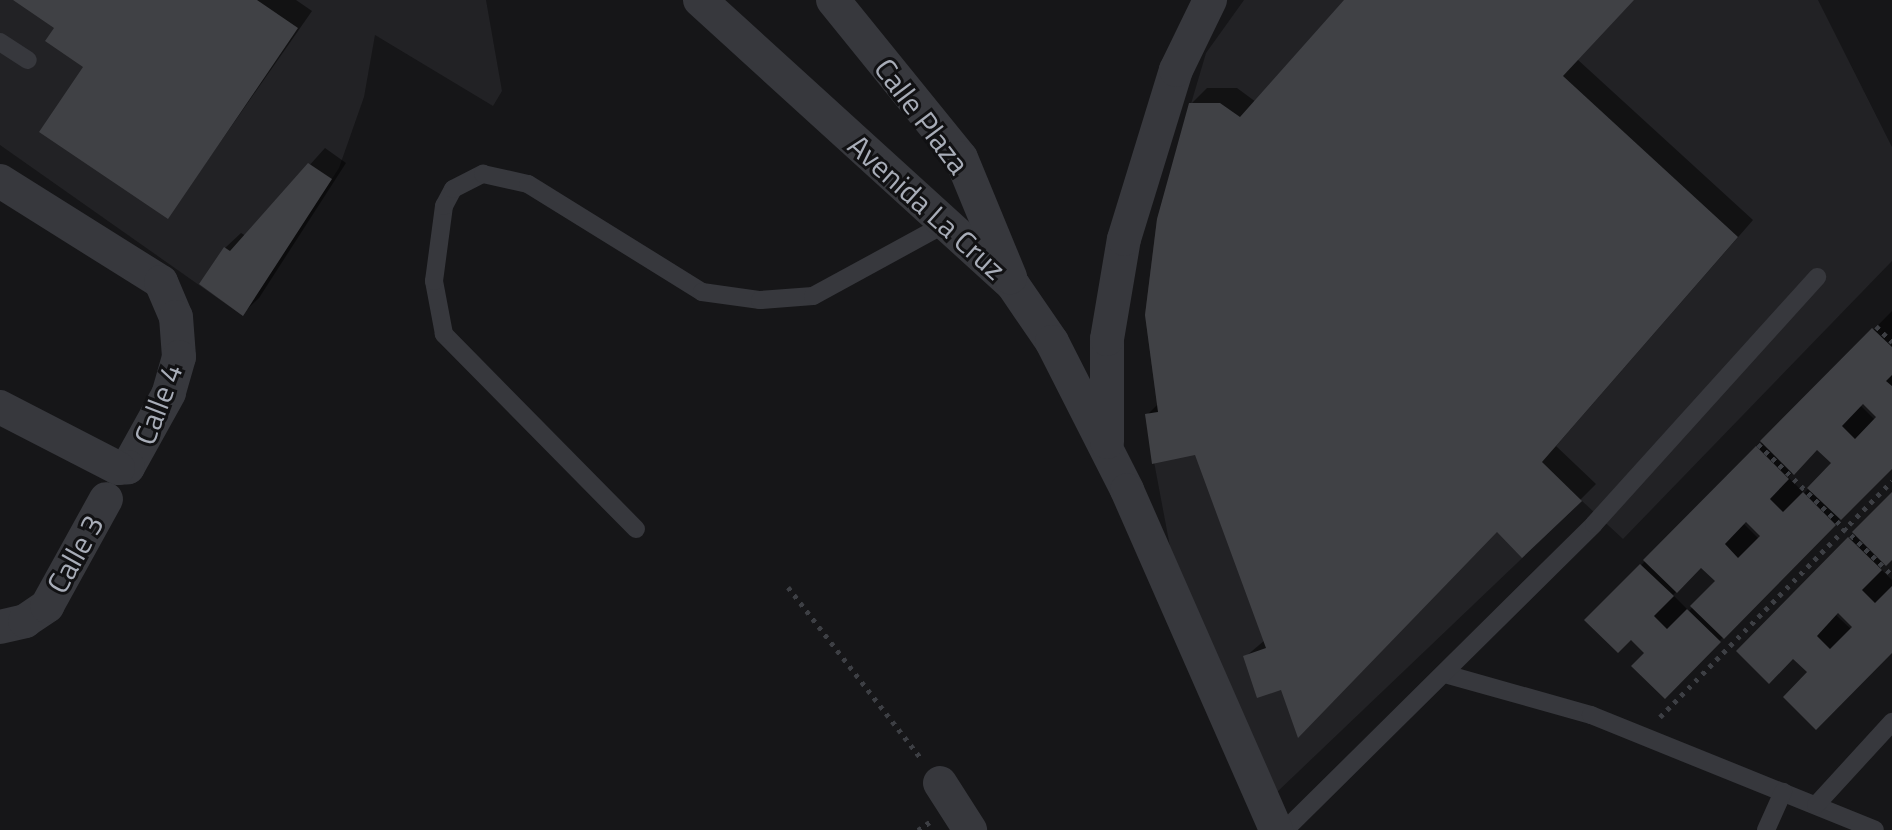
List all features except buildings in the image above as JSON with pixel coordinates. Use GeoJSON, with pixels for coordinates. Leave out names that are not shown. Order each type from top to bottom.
{"type":"FeatureCollection","features":[{"type":"Feature","properties":{"kind":"street","name":"Avenida La Cruz"},"geometry":{"type":"LineString","coordinates":[[700,0],[1013,285],[1052,342],[1107,451],[1276,830]]}},
{"type":"Feature","properties":{"kind":"street","name":"Calle Plaza"},"geometry":{"type":"LineString","coordinates":[[833,0],[961,158],[1013,285]]}},
{"type":"Feature","properties":{"kind":"street"},"geometry":{"type":"LineString","coordinates":[[1107,451],[1107,339],[1124,239],[1176,70],[1210,0]]}},
{"type":"Feature","properties":{"kind":"street","name":"Calle 4"},"geometry":{"type":"LineString","coordinates":[[0,181],[161,282],[176,317],[179,357],[169,393],[135,462],[112,483]]}},
{"type":"Feature","properties":{"kind":"street"},"geometry":{"type":"LineString","coordinates":[[0,407],[112,483]]}},
{"type":"Feature","properties":{"kind":"street","name":"Calle 3"},"geometry":{"type":"LineString","coordinates":[[0,627],[25,621],[47,606],[112,483]]}},
{"type":"Feature","properties":{"kind":"street"},"geometry":{"type":"LineString","coordinates":[[940,783],[970,830]]}},
{"type":"Feature","properties":{"kind":"lane"},"geometry":{"type":"LineString","coordinates":[[0,42],[28,60]]}},
{"type":"Feature","properties":{"kind":"lane"},"geometry":{"type":"LineString","coordinates":[[636,529],[444,334],[434,281],[444,206],[453,189],[483,174],[517,180],[702,292],[760,300],[813,296],[945,224]]}},
{"type":"Feature","properties":{"kind":"lane"},"geometry":{"type":"LineString","coordinates":[[1285,830],[1594,524],[1817,277]]}},
{"type":"Feature","properties":{"kind":"lane"},"geometry":{"type":"LineString","coordinates":[[1445,674],[1643,734],[1875,830]]}},
{"type":"Feature","properties":{"kind":"lane"},"geometry":{"type":"LineString","coordinates":[[1816,805],[1892,722]]}},
{"type":"Feature","properties":{"kind":"lane"},"geometry":{"type":"LineString","coordinates":[[1766,830],[1783,792]]}},
{"type":"Feature","properties":{"kind":"path"},"geometry":{"type":"LineString","coordinates":[[1876,326],[1892,342]]}},
{"type":"Feature","properties":{"kind":"path"},"geometry":{"type":"LineString","coordinates":[[1758,444],[1892,575]]}},
{"type":"Feature","properties":{"kind":"path"},"geometry":{"type":"LineString","coordinates":[[1643,734],[1892,481]]}},
{"type":"Feature","properties":{"kind":"path"},"geometry":{"type":"LineString","coordinates":[[788,587],[940,783]]}},
{"type":"Feature","properties":{"kind":"shaded area"},"geometry":{"type":"Polygon","coordinates":[[[0,0],[486,0],[502,91],[493,106],[375,35],[364,97],[339,168],[243,316],[0,145],[0,0]]]}},
{"type":"Feature","properties":{"kind":"shaded area"},"geometry":{"type":"Polygon","coordinates":[[[1244,0],[1818,0],[1892,147],[1892,261],[1623,539],[1582,501],[1275,794],[1171,552],[1145,414],[1158,412],[1145,315],[1157,219],[1206,53],[1244,0]]]}}]}
